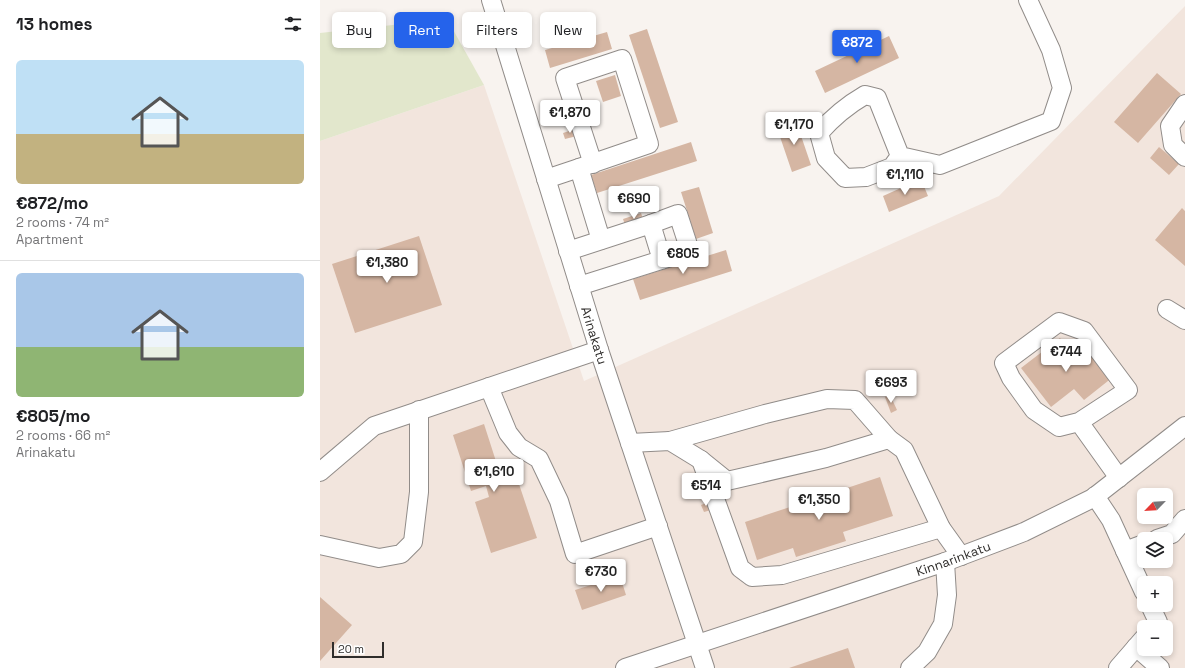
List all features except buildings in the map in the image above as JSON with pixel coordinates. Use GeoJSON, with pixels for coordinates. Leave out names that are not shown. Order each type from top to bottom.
{"type":"FeatureCollection","features":[{"type":"Feature","properties":{"kind":"street","name":"Arinakatu"},"geometry":{"type":"LineString","coordinates":[[491,0],[599,350],[705,668]]}},
{"type":"Feature","properties":{"kind":"street"},"geometry":{"type":"LineString","coordinates":[[900,156],[940,165],[1051,121],[1062,88],[1051,50],[1028,0]]}},
{"type":"Feature","properties":{"kind":"street"},"geometry":{"type":"LineString","coordinates":[[546,179],[586,166],[650,144],[622,59],[565,78],[586,166],[601,240]]}},
{"type":"Feature","properties":{"kind":"street"},"geometry":{"type":"LineString","coordinates":[[865,95],[877,98],[900,156],[892,167],[866,177],[846,178],[826,158],[819,134],[833,117],[852,102],[865,95]]}},
{"type":"Feature","properties":{"kind":"street"},"geometry":{"type":"LineString","coordinates":[[1185,104],[1170,126],[1173,145],[1185,157]]}},
{"type":"Feature","properties":{"kind":"street"},"geometry":{"type":"LineString","coordinates":[[568,251],[678,214],[690,251],[579,286]]}},
{"type":"Feature","properties":{"kind":"street"},"geometry":{"type":"LineString","coordinates":[[651,224],[662,260]]}},
{"type":"Feature","properties":{"kind":"street"},"geometry":{"type":"LineString","coordinates":[[1167,309],[1185,320]]}},
{"type":"Feature","properties":{"kind":"street"},"geometry":{"type":"LineString","coordinates":[[1059,322],[1084,330],[1128,390],[1078,422],[1059,427],[1034,410],[1011,378],[1004,363],[1059,322]]}},
{"type":"Feature","properties":{"kind":"street"},"geometry":{"type":"LineString","coordinates":[[320,472],[374,426],[599,350]]}},
{"type":"Feature","properties":{"kind":"street"},"geometry":{"type":"LineString","coordinates":[[489,387],[508,433],[519,447],[538,459],[559,500],[575,554],[658,526]]}},
{"type":"Feature","properties":{"kind":"street"},"geometry":{"type":"LineString","coordinates":[[630,443],[670,441],[765,414],[827,399],[855,400],[889,439],[904,450],[941,528],[953,559],[946,594],[943,624],[927,652],[910,668]]}},
{"type":"Feature","properties":{"kind":"street"},"geometry":{"type":"LineString","coordinates":[[320,545],[379,558],[401,554],[414,542],[419,492],[419,410]]}},
{"type":"Feature","properties":{"kind":"street"},"geometry":{"type":"LineString","coordinates":[[1078,422],[1119,478]]}},
{"type":"Feature","properties":{"kind":"street","name":"Kinnarinkatu"},"geometry":{"type":"LineString","coordinates":[[624,668],[953,559],[1024,532],[1095,496],[1185,426]]}},
{"type":"Feature","properties":{"kind":"street"},"geometry":{"type":"LineString","coordinates":[[670,441],[700,460],[727,480],[826,458],[889,439]]}},
{"type":"Feature","properties":{"kind":"street"},"geometry":{"type":"LineString","coordinates":[[700,460],[740,568],[752,577],[782,575],[941,528]]}},
{"type":"Feature","properties":{"kind":"street"},"geometry":{"type":"LineString","coordinates":[[1095,496],[1111,520],[1137,577]]}},
{"type":"Feature","properties":{"kind":"street"},"geometry":{"type":"LineString","coordinates":[[1173,533],[1185,518]]}},
{"type":"Feature","properties":{"kind":"street"},"geometry":{"type":"LineString","coordinates":[[1125,551],[1137,547]]}},
{"type":"Feature","properties":{"kind":"street"},"geometry":{"type":"LineString","coordinates":[[1118,668],[1137,646]]}},
{"type":"Feature","properties":{"kind":"street"},"geometry":{"type":"LineString","coordinates":[[1151,656],[1160,668]]}},
{"type":"Feature","properties":{"kind":"shaded area"},"geometry":{"type":"Polygon","coordinates":[[[1185,6],[1185,668],[320,668],[320,141],[484,85],[584,381],[999,196],[1185,6]]]}},
{"type":"Feature","properties":{"kind":"green space"},"geometry":{"type":"Polygon","coordinates":[[[394,25],[394,48],[454,48],[454,31],[484,85],[320,141],[320,33],[332,32],[332,48],[386,48],[386,26],[394,25]]]}}]}
